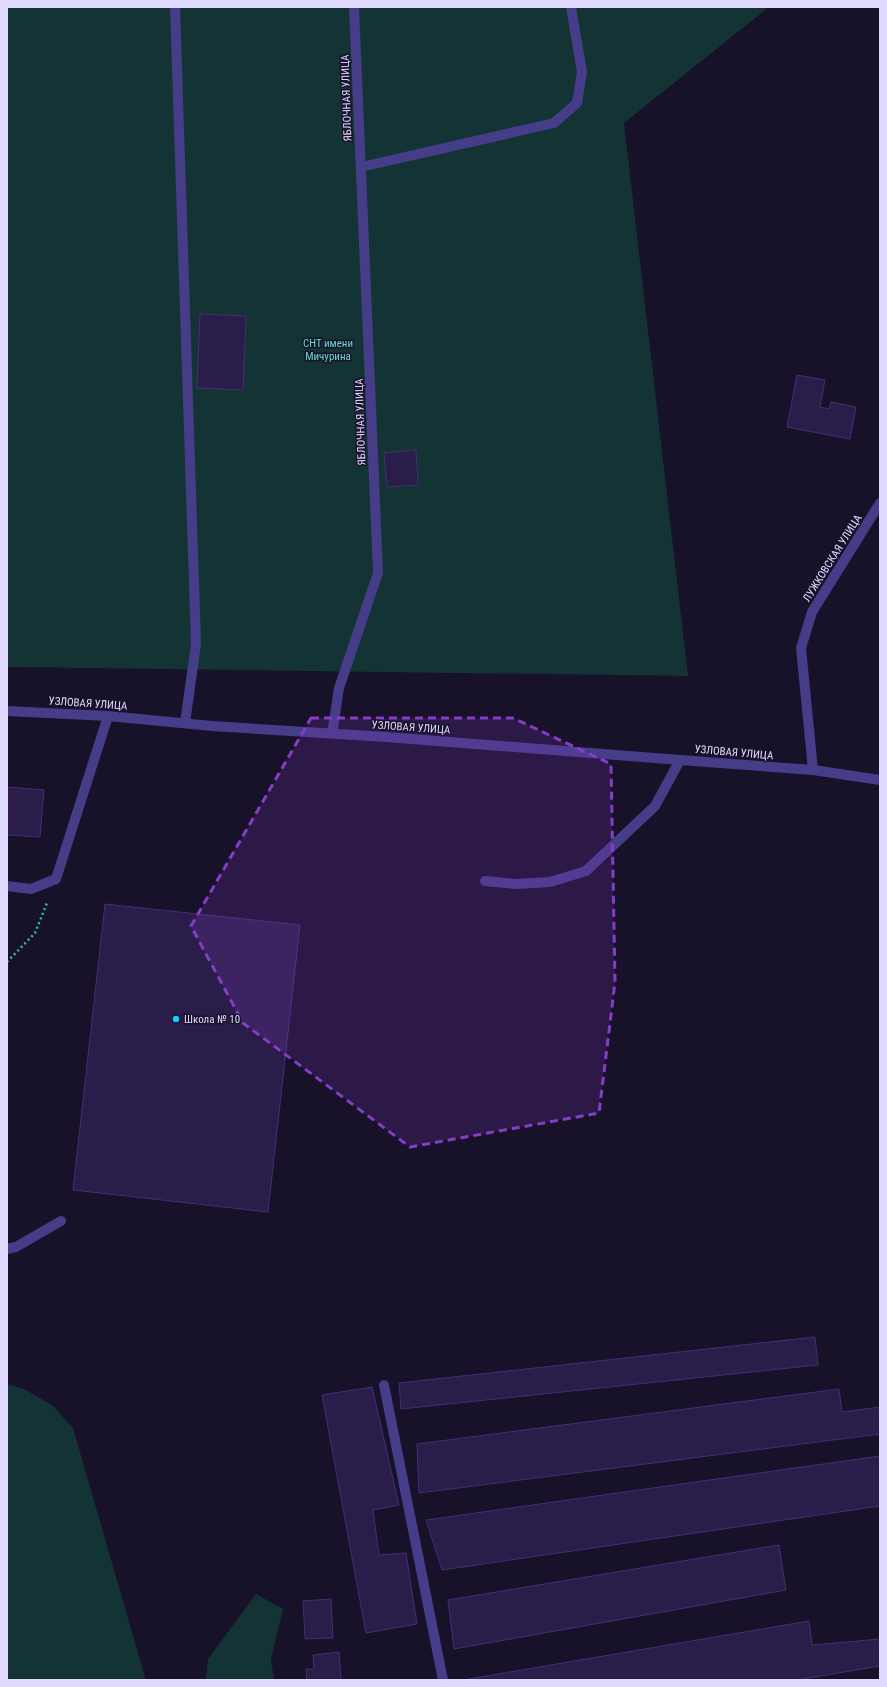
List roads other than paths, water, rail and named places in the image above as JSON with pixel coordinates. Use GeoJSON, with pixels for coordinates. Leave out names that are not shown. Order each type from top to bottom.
{"type":"FeatureCollection","features":[{"type":"Feature","properties":{"kind":"street"},"geometry":{"type":"LineString","coordinates":[[175,7],[196,644],[185,723]]}},
{"type":"Feature","properties":{"kind":"street","name":"ЯБЛОЧНАЯ УЛИЦА"},"geometry":{"type":"LineString","coordinates":[[332,734],[339,688],[378,573],[354,7]]}},
{"type":"Feature","properties":{"kind":"street"},"geometry":{"type":"LineString","coordinates":[[361,167],[554,123],[577,103],[582,72],[571,7]]}},
{"type":"Feature","properties":{"kind":"street","name":"ЛУЖКОВСКАЯ УЛИЦА"},"geometry":{"type":"LineString","coordinates":[[813,770],[801,648],[812,612],[880,503]]}},
{"type":"Feature","properties":{"kind":"street","name":"УЗЛОВАЯ УЛИЦА"},"geometry":{"type":"LineString","coordinates":[[7,711],[108,716],[813,770],[880,780]]}},
{"type":"Feature","properties":{"kind":"street"},"geometry":{"type":"LineString","coordinates":[[7,886],[31,889],[56,879],[108,716]]}},
{"type":"Feature","properties":{"kind":"street"},"geometry":{"type":"LineString","coordinates":[[485,881],[516,884],[550,882],[586,871],[654,806],[680,760]]}},
{"type":"Feature","properties":{"kind":"street"},"geometry":{"type":"LineString","coordinates":[[7,1249],[16,1247],[62,1221]]}},
{"type":"Feature","properties":{"kind":"street"},"geometry":{"type":"LineString","coordinates":[[384,1385],[443,1680]]}},
{"type":"Feature","properties":{"kind":"place","name":"Школа № 10"},"geometry":{"type":"Point","coordinates":[176,1019]}},
{"type":"Feature","properties":{"kind":"park label","name":"СНТ имени Мичурина"},"geometry":{"type":"Point","coordinates":[328,349]}}]}
